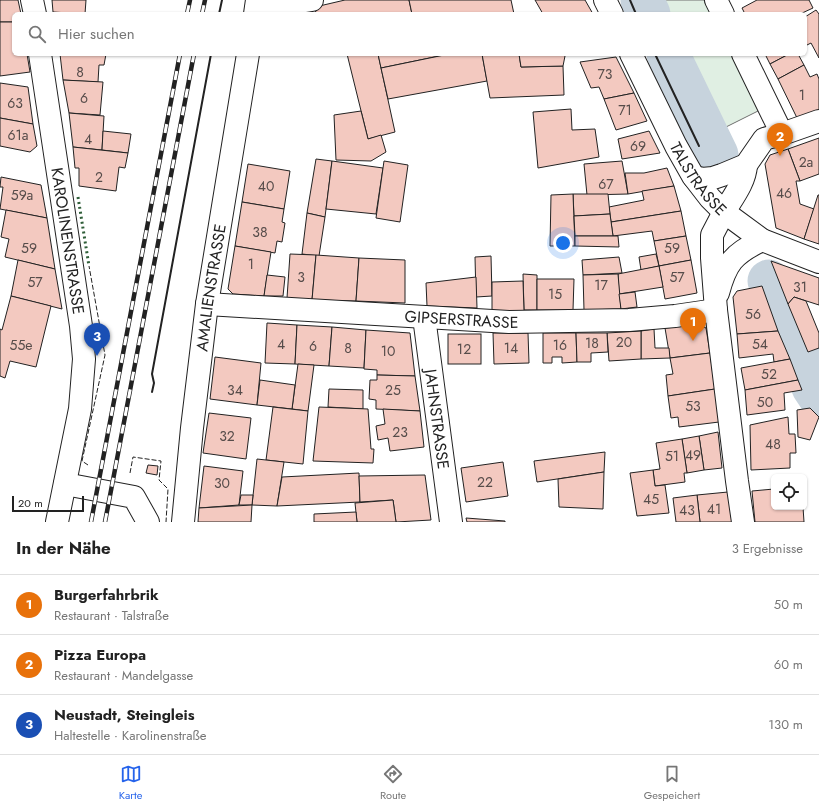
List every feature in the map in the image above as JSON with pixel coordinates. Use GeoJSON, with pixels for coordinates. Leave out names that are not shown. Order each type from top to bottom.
{"type":"FeatureCollection","features":[{"type":"Feature","properties":{"kind":"street"},"geometry":{"type":"LineString","coordinates":[[32,0],[34,12]]}},
{"type":"Feature","properties":{"kind":"street"},"geometry":{"type":"LineString","coordinates":[[256,8],[312,0]]}},
{"type":"Feature","properties":{"kind":"street"},"geometry":{"type":"LineString","coordinates":[[605,0],[611,12]]}},
{"type":"Feature","properties":{"kind":"street"},"geometry":{"type":"LineString","coordinates":[[716,0],[722,12]]}},
{"type":"Feature","properties":{"kind":"street","name":"KAROLINENSTRASSE"},"geometry":{"type":"LineString","coordinates":[[40,56],[81,326],[84,359],[80,409],[57,522]]}},
{"type":"Feature","properties":{"kind":"street","name":"AMALIENSTRASSE"},"geometry":{"type":"LineString","coordinates":[[183,522],[192,428],[207,304],[248,56]]}},
{"type":"Feature","properties":{"kind":"street","name":"TALSTRASSE"},"geometry":{"type":"LineString","coordinates":[[632,56],[676,146],[694,177],[724,212],[712,235],[712,258],[716,310],[743,522]]}},
{"type":"Feature","properties":{"kind":"street"},"geometry":{"type":"LineString","coordinates":[[744,56],[782,134]]}},
{"type":"Feature","properties":{"kind":"street"},"geometry":{"type":"LineString","coordinates":[[819,122],[764,139],[746,164],[745,172],[739,187],[724,212],[762,240],[819,262]]}},
{"type":"Feature","properties":{"kind":"street"},"geometry":{"type":"LineString","coordinates":[[694,177],[713,178],[746,164]]}},
{"type":"Feature","properties":{"kind":"street"},"geometry":{"type":"LineString","coordinates":[[716,310],[722,281],[728,264],[734,257],[762,240]]}},
{"type":"Feature","properties":{"kind":"street","name":"GIPSERSTRASSE"},"geometry":{"type":"LineString","coordinates":[[207,304],[509,322],[629,320],[675,316],[716,310]]}},
{"type":"Feature","properties":{"kind":"street","name":"JAHNSTRASSE"},"geometry":{"type":"LineString","coordinates":[[424,317],[450,522]]}},
{"type":"Feature","properties":{"kind":"street"},"geometry":{"type":"LineString","coordinates":[[65,484],[134,497],[148,522]]}},
{"type":"Feature","properties":{"kind":"green space"},"geometry":{"type":"Polygon","coordinates":[[[652,0],[704,0],[710,12],[658,12],[652,0]]]}},
{"type":"Feature","properties":{"kind":"green space"},"geometry":{"type":"Polygon","coordinates":[[[679,56],[733,56],[760,110],[716,132],[679,56]]]}},
{"type":"Feature","properties":{"kind":"building"},"geometry":{"type":"Polygon","coordinates":[[[0,0],[18,0],[21,12],[12,12],[12,22],[0,22],[0,0]]]}},
{"type":"Feature","properties":{"kind":"building"},"geometry":{"type":"Polygon","coordinates":[[[52,0],[86,0],[85,12],[53,12],[52,0]]]}},
{"type":"Feature","properties":{"kind":"building"},"geometry":{"type":"Polygon","coordinates":[[[345,0],[409,0],[412,12],[316,12],[315,7],[345,0]]]}},
{"type":"Feature","properties":{"kind":"building"},"geometry":{"type":"Polygon","coordinates":[[[409,0],[511,0],[514,12],[412,12],[409,0]]]}},
{"type":"Feature","properties":{"kind":"building"},"geometry":{"type":"Polygon","coordinates":[[[535,0],[585,0],[592,12],[542,12],[535,0]]]}},
{"type":"Feature","properties":{"kind":"building"},"geometry":{"type":"Polygon","coordinates":[[[757,0],[809,0],[813,8],[804,12],[744,12],[742,8],[757,0]]]}},
{"type":"Feature","properties":{"kind":"building"},"geometry":{"type":"Polygon","coordinates":[[[816,10],[819,14],[819,58],[811,43],[807,45],[807,16],[816,10]]]}},
{"type":"Feature","properties":{"kind":"building"},"geometry":{"type":"Polygon","coordinates":[[[0,22],[12,22],[12,56],[27,56],[30,72],[0,76],[0,22]]]}},
{"type":"Feature","properties":{"kind":"building"},"geometry":{"type":"Polygon","coordinates":[[[60,56],[106,56],[104,65],[99,65],[98,82],[63,80],[60,56]]]}},
{"type":"Feature","properties":{"kind":"building"},"geometry":{"type":"Polygon","coordinates":[[[347,56],[378,56],[395,132],[368,139],[347,56]]]}},
{"type":"Feature","properties":{"kind":"building"},"geometry":{"type":"Polygon","coordinates":[[[378,56],[439,56],[381,68],[378,56]]]}},
{"type":"Feature","properties":{"kind":"building"},"geometry":{"type":"Polygon","coordinates":[[[439,56],[482,56],[487,81],[388,99],[381,68],[439,56]]]}},
{"type":"Feature","properties":{"kind":"building"},"geometry":{"type":"Polygon","coordinates":[[[482,56],[519,56],[521,67],[563,66],[564,95],[490,98],[482,56]]]}},
{"type":"Feature","properties":{"kind":"building"},"geometry":{"type":"Polygon","coordinates":[[[519,56],[565,56],[563,66],[521,67],[519,56]]]}},
{"type":"Feature","properties":{"kind":"building"},"geometry":{"type":"Polygon","coordinates":[[[766,56],[785,56],[770,64],[766,56]]]}},
{"type":"Feature","properties":{"kind":"building"},"geometry":{"type":"Polygon","coordinates":[[[785,56],[799,56],[804,65],[778,79],[770,64],[785,56]]]}},
{"type":"Feature","properties":{"kind":"building"},"geometry":{"type":"Polygon","coordinates":[[[616,57],[634,93],[604,99],[599,87],[591,88],[580,62],[616,57]]]}},
{"type":"Feature","properties":{"kind":"building"},"geometry":{"type":"Polygon","coordinates":[[[804,65],[810,77],[817,74],[819,79],[819,112],[798,120],[778,79],[804,65]]]}},
{"type":"Feature","properties":{"kind":"building"},"geometry":{"type":"Polygon","coordinates":[[[63,80],[103,82],[100,115],[69,113],[63,80]]]}},
{"type":"Feature","properties":{"kind":"building"},"geometry":{"type":"Polygon","coordinates":[[[0,83],[28,87],[33,124],[0,118],[0,83]]]}},
{"type":"Feature","properties":{"kind":"building"},"geometry":{"type":"Polygon","coordinates":[[[634,93],[647,121],[616,130],[604,99],[634,93]]]}},
{"type":"Feature","properties":{"kind":"building"},"geometry":{"type":"Polygon","coordinates":[[[571,109],[572,130],[595,129],[599,157],[538,168],[533,112],[571,109]]]}},
{"type":"Feature","properties":{"kind":"building"},"geometry":{"type":"Polygon","coordinates":[[[361,111],[368,139],[381,135],[386,152],[371,161],[336,160],[334,115],[361,111]]]}},
{"type":"Feature","properties":{"kind":"building"},"geometry":{"type":"Polygon","coordinates":[[[69,113],[104,116],[102,150],[73,147],[69,113]]]}},
{"type":"Feature","properties":{"kind":"building"},"geometry":{"type":"Polygon","coordinates":[[[0,118],[33,124],[37,146],[30,152],[0,146],[0,118]]]}},
{"type":"Feature","properties":{"kind":"building"},"geometry":{"type":"Polygon","coordinates":[[[103,131],[131,134],[128,153],[102,150],[103,131]]]}},
{"type":"Feature","properties":{"kind":"building"},"geometry":{"type":"Polygon","coordinates":[[[649,131],[660,153],[622,159],[618,139],[649,131]]]}},
{"type":"Feature","properties":{"kind":"building"},"geometry":{"type":"Polygon","coordinates":[[[819,138],[819,174],[800,181],[788,149],[819,138]]]}},
{"type":"Feature","properties":{"kind":"building"},"geometry":{"type":"Polygon","coordinates":[[[73,147],[128,153],[125,168],[119,167],[116,191],[79,186],[79,168],[75,168],[73,147]]]}},
{"type":"Feature","properties":{"kind":"building"},"geometry":{"type":"Polygon","coordinates":[[[788,149],[800,181],[796,181],[800,204],[814,209],[804,239],[776,228],[765,164],[770,155],[788,149]]]}},
{"type":"Feature","properties":{"kind":"building"},"geometry":{"type":"Polygon","coordinates":[[[316,159],[332,161],[325,217],[307,213],[316,159]]]}},
{"type":"Feature","properties":{"kind":"building"},"geometry":{"type":"Polygon","coordinates":[[[332,161],[383,168],[376,214],[326,209],[332,161]]]}},
{"type":"Feature","properties":{"kind":"building"},"geometry":{"type":"Polygon","coordinates":[[[384,161],[408,165],[400,222],[376,218],[384,161]]]}},
{"type":"Feature","properties":{"kind":"building"},"geometry":{"type":"Polygon","coordinates":[[[622,161],[628,194],[587,195],[584,164],[622,161]]]}},
{"type":"Feature","properties":{"kind":"building"},"geometry":{"type":"Polygon","coordinates":[[[248,164],[290,171],[284,209],[242,202],[248,164]]]}},
{"type":"Feature","properties":{"kind":"building"},"geometry":{"type":"Polygon","coordinates":[[[667,168],[674,186],[628,194],[625,173],[644,173],[667,168]]]}},
{"type":"Feature","properties":{"kind":"building"},"geometry":{"type":"Polygon","coordinates":[[[1,177],[41,185],[47,218],[0,209],[3,187],[0,187],[1,177]]]}},
{"type":"Feature","properties":{"kind":"building"},"geometry":{"type":"Polygon","coordinates":[[[674,186],[681,211],[611,222],[609,207],[644,200],[642,191],[674,186]]]}},
{"type":"Feature","properties":{"kind":"building"},"geometry":{"type":"Polygon","coordinates":[[[573,194],[608,194],[610,214],[574,216],[573,194]]]}},
{"type":"Feature","properties":{"kind":"building"},"geometry":{"type":"Polygon","coordinates":[[[573,194],[575,246],[550,246],[551,195],[573,194]]]}},
{"type":"Feature","properties":{"kind":"building"},"geometry":{"type":"Polygon","coordinates":[[[819,195],[819,244],[804,239],[819,195]]]}},
{"type":"Feature","properties":{"kind":"building"},"geometry":{"type":"Polygon","coordinates":[[[242,202],[284,209],[282,222],[285,223],[282,242],[277,241],[275,253],[235,246],[242,202]]]}},
{"type":"Feature","properties":{"kind":"building"},"geometry":{"type":"Polygon","coordinates":[[[6,210],[47,218],[55,269],[5,257],[9,239],[1,237],[6,210]]]}},
{"type":"Feature","properties":{"kind":"building"},"geometry":{"type":"Polygon","coordinates":[[[681,211],[686,236],[654,241],[652,231],[613,236],[611,222],[681,211]]]}},
{"type":"Feature","properties":{"kind":"building"},"geometry":{"type":"Polygon","coordinates":[[[307,213],[325,217],[319,256],[302,254],[307,213]]]}},
{"type":"Feature","properties":{"kind":"building"},"geometry":{"type":"Polygon","coordinates":[[[610,214],[613,236],[575,236],[574,216],[610,214]]]}},
{"type":"Feature","properties":{"kind":"building"},"geometry":{"type":"Polygon","coordinates":[[[575,236],[618,236],[619,247],[575,246],[575,236]]]}},
{"type":"Feature","properties":{"kind":"building"},"geometry":{"type":"Polygon","coordinates":[[[686,236],[691,260],[659,266],[654,241],[686,236]]]}},
{"type":"Feature","properties":{"kind":"building"},"geometry":{"type":"Polygon","coordinates":[[[235,246],[271,252],[264,296],[233,294],[228,289],[235,246]]]}},
{"type":"Feature","properties":{"kind":"building"},"geometry":{"type":"Polygon","coordinates":[[[290,254],[316,255],[312,300],[287,298],[290,254]]]}},
{"type":"Feature","properties":{"kind":"building"},"geometry":{"type":"Polygon","coordinates":[[[656,254],[659,266],[641,270],[639,257],[656,254]]]}},
{"type":"Feature","properties":{"kind":"building"},"geometry":{"type":"Polygon","coordinates":[[[316,255],[359,258],[356,301],[312,300],[316,255]]]}},
{"type":"Feature","properties":{"kind":"building"},"geometry":{"type":"Polygon","coordinates":[[[491,256],[492,296],[476,297],[475,257],[491,256]]]}},
{"type":"Feature","properties":{"kind":"building"},"geometry":{"type":"Polygon","coordinates":[[[619,257],[622,273],[583,275],[582,260],[619,257]]]}},
{"type":"Feature","properties":{"kind":"building"},"geometry":{"type":"Polygon","coordinates":[[[359,258],[405,260],[405,303],[356,301],[359,258]]]}},
{"type":"Feature","properties":{"kind":"building"},"geometry":{"type":"Polygon","coordinates":[[[18,260],[55,269],[62,309],[11,296],[18,260]]]}},
{"type":"Feature","properties":{"kind":"building"},"geometry":{"type":"Polygon","coordinates":[[[691,260],[697,293],[665,299],[659,266],[691,260]]]}},
{"type":"Feature","properties":{"kind":"building"},"geometry":{"type":"Polygon","coordinates":[[[771,261],[819,278],[819,305],[794,297],[788,304],[771,261]]]}},
{"type":"Feature","properties":{"kind":"building"},"geometry":{"type":"Polygon","coordinates":[[[659,266],[663,287],[619,294],[618,274],[659,266]]]}},
{"type":"Feature","properties":{"kind":"building"},"geometry":{"type":"Polygon","coordinates":[[[523,274],[537,275],[537,310],[524,310],[523,274]]]}},
{"type":"Feature","properties":{"kind":"building"},"geometry":{"type":"Polygon","coordinates":[[[618,274],[621,309],[584,310],[583,275],[618,274]]]}},
{"type":"Feature","properties":{"kind":"building"},"geometry":{"type":"Polygon","coordinates":[[[267,275],[285,277],[283,296],[264,296],[267,275]]]}},
{"type":"Feature","properties":{"kind":"building"},"geometry":{"type":"Polygon","coordinates":[[[476,277],[477,308],[427,306],[426,283],[476,277]]]}},
{"type":"Feature","properties":{"kind":"building"},"geometry":{"type":"Polygon","coordinates":[[[537,279],[574,279],[573,310],[537,310],[537,279]]]}},
{"type":"Feature","properties":{"kind":"building"},"geometry":{"type":"Polygon","coordinates":[[[523,281],[524,311],[492,312],[492,282],[523,281]]]}},
{"type":"Feature","properties":{"kind":"building"},"geometry":{"type":"Polygon","coordinates":[[[762,286],[778,331],[737,334],[733,297],[737,291],[762,286]]]}},
{"type":"Feature","properties":{"kind":"building"},"geometry":{"type":"Polygon","coordinates":[[[635,292],[637,307],[621,309],[619,294],[635,292]]]}},
{"type":"Feature","properties":{"kind":"building"},"geometry":{"type":"Polygon","coordinates":[[[11,296],[51,306],[36,367],[10,361],[5,378],[0,376],[0,329],[2,330],[11,296]]]}},
{"type":"Feature","properties":{"kind":"building"},"geometry":{"type":"Polygon","coordinates":[[[794,297],[806,301],[819,333],[819,348],[808,352],[788,304],[794,297]]]}},
{"type":"Feature","properties":{"kind":"building"},"geometry":{"type":"Polygon","coordinates":[[[267,323],[297,325],[295,364],[265,363],[267,323]]]}},
{"type":"Feature","properties":{"kind":"building"},"geometry":{"type":"Polygon","coordinates":[[[297,325],[332,327],[329,366],[295,364],[297,325]]]}},
{"type":"Feature","properties":{"kind":"building"},"geometry":{"type":"Polygon","coordinates":[[[700,325],[706,328],[710,353],[670,358],[665,328],[700,325]]]}},
{"type":"Feature","properties":{"kind":"building"},"geometry":{"type":"Polygon","coordinates":[[[332,327],[366,330],[364,368],[329,366],[332,327]]]}},
{"type":"Feature","properties":{"kind":"building"},"geometry":{"type":"Polygon","coordinates":[[[654,329],[655,348],[669,348],[670,358],[641,359],[641,331],[654,329]]]}},
{"type":"Feature","properties":{"kind":"building"},"geometry":{"type":"Polygon","coordinates":[[[366,330],[410,333],[415,376],[377,375],[377,370],[364,369],[366,330]]]}},
{"type":"Feature","properties":{"kind":"building"},"geometry":{"type":"Polygon","coordinates":[[[641,331],[641,359],[609,361],[607,333],[641,331]]]}},
{"type":"Feature","properties":{"kind":"building"},"geometry":{"type":"Polygon","coordinates":[[[778,331],[790,359],[774,362],[773,354],[739,358],[737,334],[778,331]]]}},
{"type":"Feature","properties":{"kind":"building"},"geometry":{"type":"Polygon","coordinates":[[[493,333],[528,333],[529,363],[494,364],[493,333]]]}},
{"type":"Feature","properties":{"kind":"building"},"geometry":{"type":"Polygon","coordinates":[[[543,333],[576,333],[577,362],[562,363],[562,357],[552,357],[552,363],[543,363],[543,333]]]}},
{"type":"Feature","properties":{"kind":"building"},"geometry":{"type":"Polygon","coordinates":[[[576,333],[607,333],[608,352],[591,353],[591,362],[577,362],[576,333]]]}},
{"type":"Feature","properties":{"kind":"building"},"geometry":{"type":"Polygon","coordinates":[[[448,334],[481,334],[481,364],[448,364],[448,334]]]}},
{"type":"Feature","properties":{"kind":"building"},"geometry":{"type":"Polygon","coordinates":[[[710,353],[715,389],[668,396],[666,375],[673,374],[670,358],[710,353]]]}},
{"type":"Feature","properties":{"kind":"building"},"geometry":{"type":"Polygon","coordinates":[[[215,357],[261,363],[257,405],[210,399],[215,357]]]}},
{"type":"Feature","properties":{"kind":"building"},"geometry":{"type":"Polygon","coordinates":[[[790,359],[798,380],[745,390],[741,368],[790,359]]]}},
{"type":"Feature","properties":{"kind":"building"},"geometry":{"type":"Polygon","coordinates":[[[298,364],[314,365],[308,411],[292,409],[298,364]]]}},
{"type":"Feature","properties":{"kind":"building"},"geometry":{"type":"Polygon","coordinates":[[[377,375],[415,376],[420,411],[376,409],[376,400],[369,399],[370,380],[377,380],[377,375]]]}},
{"type":"Feature","properties":{"kind":"building"},"geometry":{"type":"Polygon","coordinates":[[[260,380],[295,385],[292,409],[257,405],[260,380]]]}},
{"type":"Feature","properties":{"kind":"building"},"geometry":{"type":"Polygon","coordinates":[[[798,380],[802,390],[784,393],[785,410],[747,415],[745,390],[798,380]]]}},
{"type":"Feature","properties":{"kind":"building"},"geometry":{"type":"Polygon","coordinates":[[[329,389],[363,390],[363,409],[328,407],[329,389]]]}},
{"type":"Feature","properties":{"kind":"building"},"geometry":{"type":"Polygon","coordinates":[[[715,389],[719,422],[679,427],[678,417],[671,418],[668,396],[715,389]]]}},
{"type":"Feature","properties":{"kind":"building"},"geometry":{"type":"Polygon","coordinates":[[[273,407],[308,411],[303,464],[266,460],[273,407]]]}},
{"type":"Feature","properties":{"kind":"building"},"geometry":{"type":"Polygon","coordinates":[[[319,407],[368,409],[371,449],[374,449],[373,463],[313,461],[319,407]]]}},
{"type":"Feature","properties":{"kind":"building"},"geometry":{"type":"Polygon","coordinates":[[[810,408],[819,417],[810,440],[798,437],[797,410],[810,408]]]}},
{"type":"Feature","properties":{"kind":"building"},"geometry":{"type":"Polygon","coordinates":[[[383,409],[420,411],[424,447],[390,451],[388,438],[378,440],[376,426],[385,424],[383,409]]]}},
{"type":"Feature","properties":{"kind":"building"},"geometry":{"type":"Polygon","coordinates":[[[209,413],[251,418],[246,459],[203,453],[209,413]]]}},
{"type":"Feature","properties":{"kind":"building"},"geometry":{"type":"Polygon","coordinates":[[[788,417],[789,434],[795,434],[796,453],[790,453],[790,468],[751,470],[750,425],[788,417]]]}},
{"type":"Feature","properties":{"kind":"building"},"geometry":{"type":"Polygon","coordinates":[[[718,432],[722,468],[704,470],[699,436],[718,432]]]}},
{"type":"Feature","properties":{"kind":"building"},"geometry":{"type":"Polygon","coordinates":[[[699,436],[704,470],[687,473],[682,439],[699,436]]]}},
{"type":"Feature","properties":{"kind":"building"},"geometry":{"type":"Polygon","coordinates":[[[682,439],[687,473],[684,473],[685,482],[655,486],[653,470],[660,469],[656,443],[682,439]]]}},
{"type":"Feature","properties":{"kind":"building"},"geometry":{"type":"Polygon","coordinates":[[[605,452],[604,472],[537,482],[534,461],[605,452]]]}},
{"type":"Feature","properties":{"kind":"building"},"geometry":{"type":"Polygon","coordinates":[[[257,459],[284,462],[277,506],[252,505],[257,459]]]}},
{"type":"Feature","properties":{"kind":"building"},"geometry":{"type":"Polygon","coordinates":[[[503,462],[508,496],[466,502],[461,468],[503,462]]]}},
{"type":"Feature","properties":{"kind":"building"},"geometry":{"type":"Polygon","coordinates":[[[148,465],[158,466],[157,475],[146,473],[148,465]]]}},
{"type":"Feature","properties":{"kind":"building"},"geometry":{"type":"Polygon","coordinates":[[[204,466],[243,471],[239,505],[199,508],[204,466]]]}},
{"type":"Feature","properties":{"kind":"building"},"geometry":{"type":"Polygon","coordinates":[[[653,470],[655,486],[665,485],[669,513],[637,516],[630,473],[653,470]]]}},
{"type":"Feature","properties":{"kind":"building"},"geometry":{"type":"Polygon","coordinates":[[[604,472],[603,509],[559,507],[558,479],[604,472]]]}},
{"type":"Feature","properties":{"kind":"building"},"geometry":{"type":"Polygon","coordinates":[[[359,473],[360,502],[277,506],[282,477],[359,473]]]}},
{"type":"Feature","properties":{"kind":"building"},"geometry":{"type":"Polygon","coordinates":[[[425,475],[431,520],[396,522],[393,500],[360,502],[359,476],[425,475]]]}},
{"type":"Feature","properties":{"kind":"building"},"geometry":{"type":"Polygon","coordinates":[[[771,489],[771,510],[803,510],[804,522],[755,522],[752,491],[771,489]]]}},
{"type":"Feature","properties":{"kind":"building"},"geometry":{"type":"Polygon","coordinates":[[[728,492],[732,522],[700,522],[697,495],[728,492]]]}},
{"type":"Feature","properties":{"kind":"building"},"geometry":{"type":"Polygon","coordinates":[[[241,495],[253,495],[252,505],[239,505],[241,495]]]}},
{"type":"Feature","properties":{"kind":"building"},"geometry":{"type":"Polygon","coordinates":[[[697,495],[700,522],[676,522],[673,498],[697,495]]]}},
{"type":"Feature","properties":{"kind":"building"},"geometry":{"type":"Polygon","coordinates":[[[393,500],[396,522],[357,522],[355,503],[393,500]]]}},
{"type":"Feature","properties":{"kind":"building"},"geometry":{"type":"Polygon","coordinates":[[[252,505],[251,522],[198,522],[199,508],[252,505]]]}},
{"type":"Feature","properties":{"kind":"building"},"geometry":{"type":"Polygon","coordinates":[[[356,512],[357,522],[314,522],[314,514],[356,512]]]}},
{"type":"Feature","properties":{"kind":"building"},"geometry":{"type":"Polygon","coordinates":[[[466,518],[505,521],[505,522],[467,522],[466,518]]]}},
{"type":"Feature","properties":{"kind":"waterway"},"geometry":{"type":"LineString","coordinates":[[642,0],[648,12]]}},
{"type":"Feature","properties":{"kind":"waterway"},"geometry":{"type":"LineString","coordinates":[[669,56],[717,155]]}},
{"type":"Feature","properties":{"kind":"waterway"},"geometry":{"type":"LineString","coordinates":[[769,281],[813,387],[819,396]]}},
{"type":"Feature","properties":{"kind":"railway"},"geometry":{"type":"LineString","coordinates":[[187,12],[190,0]]}},
{"type":"Feature","properties":{"kind":"railway"},"geometry":{"type":"LineString","coordinates":[[202,12],[205,0]]}},
{"type":"Feature","properties":{"kind":"railway"},"geometry":{"type":"LineString","coordinates":[[91,522],[180,56]]}},
{"type":"Feature","properties":{"kind":"railway"},"geometry":{"type":"LineString","coordinates":[[105,522],[194,56]]}},
{"type":"Feature","properties":{"kind":"hedge"},"geometry":{"type":"LineString","coordinates":[[78,197],[89,266]]}},
{"type":"Feature","properties":{"kind":"fence"},"geometry":{"type":"LineString","coordinates":[[88,465],[82,461],[105,355],[89,266]]}},
{"type":"Feature","properties":{"kind":"fence"},"geometry":{"type":"LineString","coordinates":[[130,473],[133,457],[161,461],[159,480],[168,489],[166,522]]}},
{"type":"Feature","properties":{"kind":"wall"},"geometry":{"type":"LineString","coordinates":[[219,12],[222,0]]}},
{"type":"Feature","properties":{"kind":"wall"},"geometry":{"type":"LineString","coordinates":[[630,0],[635,12]]}},
{"type":"Feature","properties":{"kind":"wall"},"geometry":{"type":"LineString","coordinates":[[152,392],[154,383],[152,374],[211,56]]}},
{"type":"Feature","properties":{"kind":"wall"},"geometry":{"type":"LineString","coordinates":[[656,56],[699,146]]}},
{"type":"Feature","properties":{"kind":"place","name":"Pizza Europa"},"geometry":{"type":"Point","coordinates":[780,156]}},
{"type":"Feature","properties":{"kind":"place","name":"Burgerfahrbrik"},"geometry":{"type":"Point","coordinates":[693,341]}},
{"type":"Feature","properties":{"kind":"place","name":"Neustadt, Steingleis"},"geometry":{"type":"Point","coordinates":[97,356]}}]}
